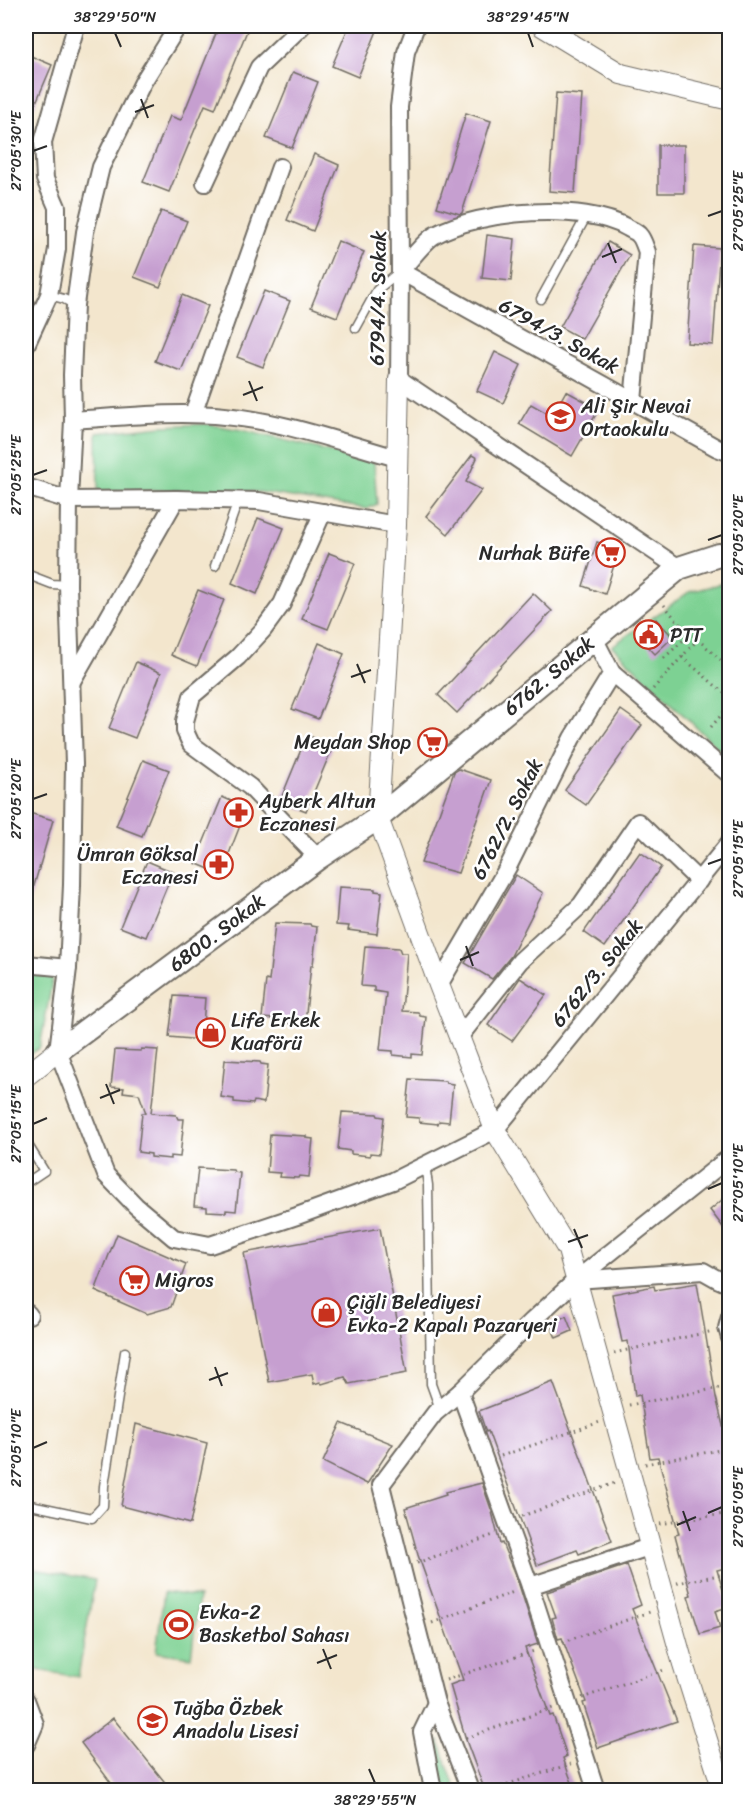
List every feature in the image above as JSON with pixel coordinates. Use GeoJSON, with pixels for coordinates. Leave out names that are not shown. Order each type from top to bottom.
{"type":"FeatureCollection","features":[{"type":"Feature","properties":{"kind":"main road","name":"6762. Sokak"},"geometry":{"type":"LineString","coordinates":[[378,818],[679,568],[719,555],[729,555]]}},
{"type":"Feature","properties":{"kind":"main road","name":"6800. Sokak"},"geometry":{"type":"LineString","coordinates":[[58,1051],[318,858],[378,818]]}},
{"type":"Feature","properties":{"kind":"street"},"geometry":{"type":"LineString","coordinates":[[26,345],[49,295],[57,249],[57,207],[45,179],[44,142],[76,26]]}},
{"type":"Feature","properties":{"kind":"street"},"geometry":{"type":"LineString","coordinates":[[178,26],[143,82],[101,167],[85,232],[75,305],[68,585],[74,764],[72,885],[68,968],[58,1051],[106,1175],[136,1206],[174,1238],[210,1245],[393,1181],[495,1130]]}},
{"type":"Feature","properties":{"kind":"street"},"geometry":{"type":"LineString","coordinates":[[205,183],[260,67],[302,26]]}},
{"type":"Feature","properties":{"kind":"street","name":"6794/4. Sokak"},"geometry":{"type":"LineString","coordinates":[[417,26],[406,52],[399,107],[399,379],[679,568]]}},
{"type":"Feature","properties":{"kind":"street"},"geometry":{"type":"LineString","coordinates":[[542,26],[621,74],[729,100]]}},
{"type":"Feature","properties":{"kind":"street"},"geometry":{"type":"LineString","coordinates":[[193,414],[280,167]]}},
{"type":"Feature","properties":{"kind":"street"},"geometry":{"type":"LineString","coordinates":[[400,271],[433,236],[458,225],[495,216],[519,212],[596,215],[618,222],[640,235],[647,252],[633,401]]}},
{"type":"Feature","properties":{"kind":"street","name":"6794/3. Sokak"},"geometry":{"type":"LineString","coordinates":[[400,271],[729,453]]}},
{"type":"Feature","properties":{"kind":"street"},"geometry":{"type":"LineString","coordinates":[[399,379],[396,525],[378,818],[495,1130],[568,1250],[682,1664],[723,1791]]}},
{"type":"Feature","properties":{"kind":"street"},"geometry":{"type":"LineString","coordinates":[[73,420],[178,413],[225,416],[274,423],[397,458]]}},
{"type":"Feature","properties":{"kind":"street"},"geometry":{"type":"LineString","coordinates":[[26,488],[69,500],[259,501],[396,525]]}},
{"type":"Feature","properties":{"kind":"street"},"geometry":{"type":"LineString","coordinates":[[72,682],[176,499]]}},
{"type":"Feature","properties":{"kind":"street"},"geometry":{"type":"LineString","coordinates":[[318,858],[250,787],[191,744],[185,731],[185,721],[192,696],[238,657],[263,630],[282,604],[323,512]]}},
{"type":"Feature","properties":{"kind":"street"},"geometry":{"type":"LineString","coordinates":[[594,638],[612,674],[729,776]]}},
{"type":"Feature","properties":{"kind":"street","name":"6762/2. Sokak"},"geometry":{"type":"LineString","coordinates":[[439,985],[508,867],[572,738],[612,674]]}},
{"type":"Feature","properties":{"kind":"street"},"geometry":{"type":"LineString","coordinates":[[460,1035],[520,961],[581,906],[638,822],[699,881]]}},
{"type":"Feature","properties":{"kind":"street","name":"6762/3. Sokak"},"geometry":{"type":"LineString","coordinates":[[495,1130],[729,842]]}},
{"type":"Feature","properties":{"kind":"street"},"geometry":{"type":"LineString","coordinates":[[26,964],[68,968]]}},
{"type":"Feature","properties":{"kind":"street"},"geometry":{"type":"LineString","coordinates":[[26,1076],[58,1051]]}},
{"type":"Feature","properties":{"kind":"street"},"geometry":{"type":"LineString","coordinates":[[470,1791],[436,1703],[381,1485],[440,1409],[576,1280],[729,1157]]}},
{"type":"Feature","properties":{"kind":"street"},"geometry":{"type":"LineString","coordinates":[[576,1280],[704,1271],[729,1284]]}},
{"type":"Feature","properties":{"kind":"street"},"geometry":{"type":"LineString","coordinates":[[460,1392],[530,1586],[596,1791]]}},
{"type":"Feature","properties":{"kind":"street"},"geometry":{"type":"LineString","coordinates":[[530,1586],[649,1547]]}},
{"type":"Feature","properties":{"kind":"street"},"geometry":{"type":"LineString","coordinates":[[26,1700],[34,1724],[26,1745]]}},
{"type":"Feature","properties":{"kind":"street"},"geometry":{"type":"LineString","coordinates":[[433,1791],[422,1732],[436,1703]]}},
{"type":"Feature","properties":{"kind":"lane"},"geometry":{"type":"LineString","coordinates":[[542,299],[587,215]]}},
{"type":"Feature","properties":{"kind":"lane"},"geometry":{"type":"LineString","coordinates":[[356,328],[377,290],[400,271]]}},
{"type":"Feature","properties":{"kind":"lane"},"geometry":{"type":"LineString","coordinates":[[49,295],[75,305]]}},
{"type":"Feature","properties":{"kind":"lane"},"geometry":{"type":"LineString","coordinates":[[215,566],[238,501]]}},
{"type":"Feature","properties":{"kind":"lane"},"geometry":{"type":"LineString","coordinates":[[26,574],[52,584],[68,585]]}},
{"type":"Feature","properties":{"kind":"lane"},"geometry":{"type":"LineString","coordinates":[[26,1142],[44,1171],[26,1183]]}},
{"type":"Feature","properties":{"kind":"lane"},"geometry":{"type":"LineString","coordinates":[[425,1165],[428,1185],[431,1384],[440,1409]]}},
{"type":"Feature","properties":{"kind":"lane"},"geometry":{"type":"LineString","coordinates":[[26,1504],[92,1518],[103,1506],[104,1486],[125,1352]]}},
{"type":"Feature","properties":{"kind":"path"},"geometry":{"type":"LineString","coordinates":[[652,590],[678,622],[729,668]]}},
{"type":"Feature","properties":{"kind":"path"},"geometry":{"type":"LineString","coordinates":[[664,658],[690,633]]}},
{"type":"Feature","properties":{"kind":"path"},"geometry":{"type":"LineString","coordinates":[[643,700],[698,639]]}},
{"type":"Feature","properties":{"kind":"path"},"geometry":{"type":"LineString","coordinates":[[682,657],[729,698]]}},
{"type":"Feature","properties":{"kind":"path"},"geometry":{"type":"LineString","coordinates":[[711,727],[729,705]]}},
{"type":"Feature","properties":{"kind":"path"},"geometry":{"type":"LineString","coordinates":[[598,1356],[729,1328]]}},
{"type":"Feature","properties":{"kind":"path"},"geometry":{"type":"LineString","coordinates":[[485,1461],[614,1413],[729,1386]]}},
{"type":"Feature","properties":{"kind":"path"},"geometry":{"type":"LineString","coordinates":[[401,1569],[508,1526],[629,1472],[729,1448]]}},
{"type":"Feature","properties":{"kind":"path"},"geometry":{"type":"LineString","coordinates":[[644,1527],[729,1513]]}},
{"type":"Feature","properties":{"kind":"path"},"geometry":{"type":"LineString","coordinates":[[661,1586],[729,1573]]}},
{"type":"Feature","properties":{"kind":"path"},"geometry":{"type":"LineString","coordinates":[[416,1629],[530,1586]]}},
{"type":"Feature","properties":{"kind":"path"},"geometry":{"type":"LineString","coordinates":[[431,1684],[666,1607]]}},
{"type":"Feature","properties":{"kind":"path"},"geometry":{"type":"LineString","coordinates":[[451,1743],[682,1664]]}},
{"type":"Feature","properties":{"kind":"path"},"geometry":{"type":"LineString","coordinates":[[490,1791],[586,1759]]}},
{"type":"Feature","properties":{"kind":"green space"},"geometry":{"type":"Polygon","coordinates":[[[207,424],[242,430],[374,462],[377,504],[367,509],[260,492],[172,490],[98,492],[97,433],[207,424]]]}},
{"type":"Feature","properties":{"kind":"green space"},"geometry":{"type":"Polygon","coordinates":[[[729,583],[729,759],[612,646],[689,592],[729,583]]]}},
{"type":"Feature","properties":{"kind":"green space"},"geometry":{"type":"Polygon","coordinates":[[[26,973],[53,977],[40,1047],[26,1058],[26,973]]]}},
{"type":"Feature","properties":{"kind":"green space"},"geometry":{"type":"Polygon","coordinates":[[[35,1569],[95,1580],[78,1677],[26,1668],[26,1624],[35,1569]]]}},
{"type":"Feature","properties":{"kind":"green space","name":"Evka-2 Basketbol Sahası"},"geometry":{"type":"Polygon","coordinates":[[[164,1592],[199,1597],[191,1657],[156,1652],[164,1592]]]}},
{"type":"Feature","properties":{"kind":"green space"},"geometry":{"type":"Polygon","coordinates":[[[439,1741],[456,1790],[445,1790],[431,1748],[439,1741]]]}},
{"type":"Feature","properties":{"kind":"building"},"geometry":{"type":"Polygon","coordinates":[[[219,26],[249,26],[215,109],[205,105],[169,192],[143,182],[170,116],[181,120],[219,26]]]}},
{"type":"Feature","properties":{"kind":"building"},"geometry":{"type":"Polygon","coordinates":[[[349,26],[379,26],[358,77],[332,66],[349,26]]]}},
{"type":"Feature","properties":{"kind":"building"},"geometry":{"type":"Polygon","coordinates":[[[26,54],[52,65],[26,126],[26,54]]]}},
{"type":"Feature","properties":{"kind":"building"},"geometry":{"type":"Polygon","coordinates":[[[293,72],[318,82],[292,148],[266,138],[293,72]]]}},
{"type":"Feature","properties":{"kind":"building"},"geometry":{"type":"Polygon","coordinates":[[[556,93],[582,95],[575,193],[549,191],[556,93]]]}},
{"type":"Feature","properties":{"kind":"building"},"geometry":{"type":"Polygon","coordinates":[[[466,113],[491,121],[460,214],[437,207],[466,113]]]}},
{"type":"Feature","properties":{"kind":"building"},"geometry":{"type":"Polygon","coordinates":[[[658,145],[684,145],[684,193],[658,193],[658,145]]]}},
{"type":"Feature","properties":{"kind":"building"},"geometry":{"type":"Polygon","coordinates":[[[314,154],[339,165],[313,231],[287,220],[314,154]]]}},
{"type":"Feature","properties":{"kind":"building"},"geometry":{"type":"Polygon","coordinates":[[[161,211],[187,221],[160,287],[134,277],[161,211]]]}},
{"type":"Feature","properties":{"kind":"building"},"geometry":{"type":"Polygon","coordinates":[[[487,235],[515,239],[511,281],[482,278],[487,235]]]}},
{"type":"Feature","properties":{"kind":"building"},"geometry":{"type":"Polygon","coordinates":[[[338,241],[364,252],[337,317],[311,307],[338,241]]]}},
{"type":"Feature","properties":{"kind":"building"},"geometry":{"type":"Polygon","coordinates":[[[608,242],[630,255],[582,339],[560,327],[608,242]]]}},
{"type":"Feature","properties":{"kind":"building"},"geometry":{"type":"Polygon","coordinates":[[[694,246],[720,248],[713,345],[687,343],[694,246]]]}},
{"type":"Feature","properties":{"kind":"building"},"geometry":{"type":"Polygon","coordinates":[[[264,291],[290,301],[263,367],[237,357],[264,291]]]}},
{"type":"Feature","properties":{"kind":"building"},"geometry":{"type":"Polygon","coordinates":[[[182,295],[208,306],[181,371],[155,361],[182,295]]]}},
{"type":"Feature","properties":{"kind":"building"},"geometry":{"type":"Polygon","coordinates":[[[495,352],[521,365],[503,403],[477,391],[495,352]]]}},
{"type":"Feature","properties":{"kind":"building"},"geometry":{"type":"Polygon","coordinates":[[[566,391],[599,409],[572,456],[519,424],[531,404],[552,416],[566,391]]]}},
{"type":"Feature","properties":{"kind":"building"},"geometry":{"type":"Polygon","coordinates":[[[472,455],[477,458],[466,482],[482,490],[448,534],[426,516],[472,455]]]}},
{"type":"Feature","properties":{"kind":"building"},"geometry":{"type":"Polygon","coordinates":[[[258,518],[284,528],[257,594],[232,583],[258,518]]]}},
{"type":"Feature","properties":{"kind":"building"},"geometry":{"type":"Polygon","coordinates":[[[597,542],[619,549],[605,594],[583,586],[597,542]]]}},
{"type":"Feature","properties":{"kind":"building"},"geometry":{"type":"Polygon","coordinates":[[[329,553],[355,563],[328,629],[302,619],[329,553]]]}},
{"type":"Feature","properties":{"kind":"building"},"geometry":{"type":"Polygon","coordinates":[[[198,590],[224,600],[197,666],[171,655],[198,590]]]}},
{"type":"Feature","properties":{"kind":"building"},"geometry":{"type":"Polygon","coordinates":[[[533,593],[552,611],[457,713],[438,695],[533,593]]]}},
{"type":"Feature","properties":{"kind":"building"},"geometry":{"type":"Polygon","coordinates":[[[656,619],[673,637],[655,654],[638,636],[656,619]]]}},
{"type":"Feature","properties":{"kind":"building"},"geometry":{"type":"Polygon","coordinates":[[[319,643],[344,654],[318,719],[292,709],[319,643]]]}},
{"type":"Feature","properties":{"kind":"building"},"geometry":{"type":"Polygon","coordinates":[[[136,662],[161,673],[135,738],[109,728],[136,662]]]}},
{"type":"Feature","properties":{"kind":"building"},"geometry":{"type":"Polygon","coordinates":[[[621,710],[642,725],[586,805],[565,790],[621,710]]]}},
{"type":"Feature","properties":{"kind":"building"},"geometry":{"type":"Polygon","coordinates":[[[307,735],[333,746],[306,811],[280,801],[307,735]]]}},
{"type":"Feature","properties":{"kind":"building"},"geometry":{"type":"Polygon","coordinates":[[[143,760],[169,770],[142,836],[116,826],[143,760]]]}},
{"type":"Feature","properties":{"kind":"building"},"geometry":{"type":"Polygon","coordinates":[[[459,769],[491,780],[458,873],[421,863],[454,772],[459,769]]]}},
{"type":"Feature","properties":{"kind":"building"},"geometry":{"type":"Polygon","coordinates":[[[222,797],[247,808],[221,874],[195,863],[222,797]]]}},
{"type":"Feature","properties":{"kind":"building"},"geometry":{"type":"Polygon","coordinates":[[[26,812],[53,820],[29,903],[26,902],[26,812]]]}},
{"type":"Feature","properties":{"kind":"building"},"geometry":{"type":"Polygon","coordinates":[[[640,852],[661,867],[605,947],[584,932],[640,852]]]}},
{"type":"Feature","properties":{"kind":"building"},"geometry":{"type":"Polygon","coordinates":[[[147,861],[173,872],[146,937],[120,927],[147,861]]]}},
{"type":"Feature","properties":{"kind":"building"},"geometry":{"type":"Polygon","coordinates":[[[516,875],[543,893],[511,956],[492,979],[465,963],[516,875]]]}},
{"type":"Feature","properties":{"kind":"building"},"geometry":{"type":"Polygon","coordinates":[[[339,887],[375,889],[375,891],[382,892],[377,934],[348,930],[349,926],[336,925],[339,887]]]}},
{"type":"Feature","properties":{"kind":"building"},"geometry":{"type":"Polygon","coordinates":[[[275,923],[310,924],[317,927],[305,1023],[275,1023],[275,1019],[262,1018],[266,980],[269,981],[275,923]]]}},
{"type":"Feature","properties":{"kind":"building"},"geometry":{"type":"Polygon","coordinates":[[[365,946],[399,948],[401,953],[407,953],[402,1011],[418,1012],[420,1016],[426,1017],[422,1055],[412,1054],[412,1057],[393,1055],[393,1051],[380,1050],[386,993],[374,991],[374,987],[361,986],[365,946]]]}},
{"type":"Feature","properties":{"kind":"building"},"geometry":{"type":"Polygon","coordinates":[[[520,978],[546,995],[512,1041],[488,1025],[520,978]]]}},
{"type":"Feature","properties":{"kind":"building"},"geometry":{"type":"Polygon","coordinates":[[[174,996],[205,998],[202,1040],[169,1037],[174,996]]]}},
{"type":"Feature","properties":{"kind":"building"},"geometry":{"type":"Polygon","coordinates":[[[141,1049],[158,1050],[151,1113],[176,1115],[178,1119],[184,1119],[180,1157],[170,1156],[170,1159],[151,1157],[151,1154],[138,1152],[142,1113],[146,1113],[139,1094],[123,1092],[124,1088],[111,1087],[115,1050],[141,1051],[141,1049]]]}},
{"type":"Feature","properties":{"kind":"building"},"geometry":{"type":"Polygon","coordinates":[[[225,1060],[260,1062],[268,1065],[264,1103],[234,1102],[234,1099],[221,1097],[225,1060]]]}},
{"type":"Feature","properties":{"kind":"building"},"geometry":{"type":"Polygon","coordinates":[[[410,1079],[445,1081],[453,1084],[449,1122],[439,1121],[438,1124],[419,1122],[419,1118],[406,1117],[410,1079]]]}},
{"type":"Feature","properties":{"kind":"building"},"geometry":{"type":"Polygon","coordinates":[[[342,1112],[377,1114],[384,1117],[380,1154],[370,1153],[370,1156],[351,1154],[351,1151],[338,1149],[342,1112]]]}},
{"type":"Feature","properties":{"kind":"building"},"geometry":{"type":"Polygon","coordinates":[[[270,1134],[306,1136],[306,1138],[313,1139],[309,1177],[279,1177],[280,1173],[267,1172],[270,1134]]]}},
{"type":"Feature","properties":{"kind":"building"},"geometry":{"type":"Polygon","coordinates":[[[198,1168],[233,1170],[240,1173],[236,1211],[207,1211],[207,1207],[194,1206],[198,1168]]]}},
{"type":"Feature","properties":{"kind":"building"},"geometry":{"type":"Polygon","coordinates":[[[729,1194],[729,1235],[710,1210],[729,1194]]]}},
{"type":"Feature","properties":{"kind":"building","name":"Çiğli Belediyesi Evka-2 Kapalı Pazaryeri"},"geometry":{"type":"Polygon","coordinates":[[[380,1228],[407,1373],[349,1384],[345,1377],[314,1384],[312,1374],[269,1382],[244,1253],[380,1228]]]}},
{"type":"Feature","properties":{"kind":"building"},"geometry":{"type":"Polygon","coordinates":[[[117,1234],[186,1264],[171,1307],[147,1314],[95,1291],[117,1234]]]}},
{"type":"Feature","properties":{"kind":"building"},"geometry":{"type":"Polygon","coordinates":[[[697,1283],[716,1397],[729,1450],[729,1567],[717,1570],[728,1607],[715,1611],[720,1628],[700,1634],[688,1596],[691,1595],[675,1535],[679,1534],[658,1457],[650,1458],[640,1395],[635,1396],[628,1341],[622,1342],[612,1294],[654,1286],[655,1290],[697,1283]]]}},
{"type":"Feature","properties":{"kind":"building"},"geometry":{"type":"Polygon","coordinates":[[[566,1316],[572,1331],[556,1338],[550,1323],[566,1316]]]}},
{"type":"Feature","properties":{"kind":"building"},"geometry":{"type":"Polygon","coordinates":[[[553,1382],[612,1541],[579,1554],[577,1550],[537,1565],[479,1411],[553,1382]]]}},
{"type":"Feature","properties":{"kind":"building"},"geometry":{"type":"Polygon","coordinates":[[[341,1423],[393,1444],[367,1484],[323,1462],[341,1423]]]}},
{"type":"Feature","properties":{"kind":"building"},"geometry":{"type":"Polygon","coordinates":[[[136,1424],[207,1443],[190,1524],[121,1506],[136,1424]]]}},
{"type":"Feature","properties":{"kind":"building"},"geometry":{"type":"Polygon","coordinates":[[[482,1483],[500,1544],[502,1543],[519,1585],[538,1644],[525,1648],[550,1716],[553,1715],[567,1756],[563,1758],[575,1791],[485,1791],[467,1743],[450,1685],[463,1680],[418,1555],[405,1508],[446,1495],[445,1492],[482,1483]]]}},
{"type":"Feature","properties":{"kind":"building"},"geometry":{"type":"Polygon","coordinates":[[[627,1565],[641,1605],[632,1609],[677,1721],[598,1748],[583,1703],[586,1702],[562,1638],[558,1639],[552,1618],[556,1617],[547,1592],[627,1565]]]}},
{"type":"Feature","properties":{"kind":"building"},"geometry":{"type":"Polygon","coordinates":[[[113,1718],[172,1791],[117,1791],[81,1743],[113,1718]]]}},
{"type":"Feature","properties":{"kind":"place","name":"Ali Şir Nevai Ortaokulu"},"geometry":{"type":"Point","coordinates":[560,417]}},
{"type":"Feature","properties":{"kind":"place","name":"Nurhak Büfe"},"geometry":{"type":"Point","coordinates":[611,553]}},
{"type":"Feature","properties":{"kind":"place","name":"PTT"},"geometry":{"type":"Point","coordinates":[649,635]}},
{"type":"Feature","properties":{"kind":"place","name":"Meydan Shop"},"geometry":{"type":"Point","coordinates":[432,742]}},
{"type":"Feature","properties":{"kind":"place","name":"Ayberk Altun Eczanesi"},"geometry":{"type":"Point","coordinates":[238,812]}},
{"type":"Feature","properties":{"kind":"place","name":"Ümran Göksal Eczanesi"},"geometry":{"type":"Point","coordinates":[219,865]}},
{"type":"Feature","properties":{"kind":"place","name":"Life Erkek Kuaförü"},"geometry":{"type":"Point","coordinates":[210,1032]}},
{"type":"Feature","properties":{"kind":"place","name":"Migros"},"geometry":{"type":"Point","coordinates":[134,1280]}},
{"type":"Feature","properties":{"kind":"place","name":"Çiğli Belediyesi Evka-2 Kapalı Pazaryeri"},"geometry":{"type":"Point","coordinates":[326,1313]}},
{"type":"Feature","properties":{"kind":"place","name":"Evka-2 Basketbol Sahası"},"geometry":{"type":"Point","coordinates":[178,1624]}},
{"type":"Feature","properties":{"kind":"place","name":"Tuğba Özbek Anadolu Lisesi"},"geometry":{"type":"Point","coordinates":[152,1720]}}]}
